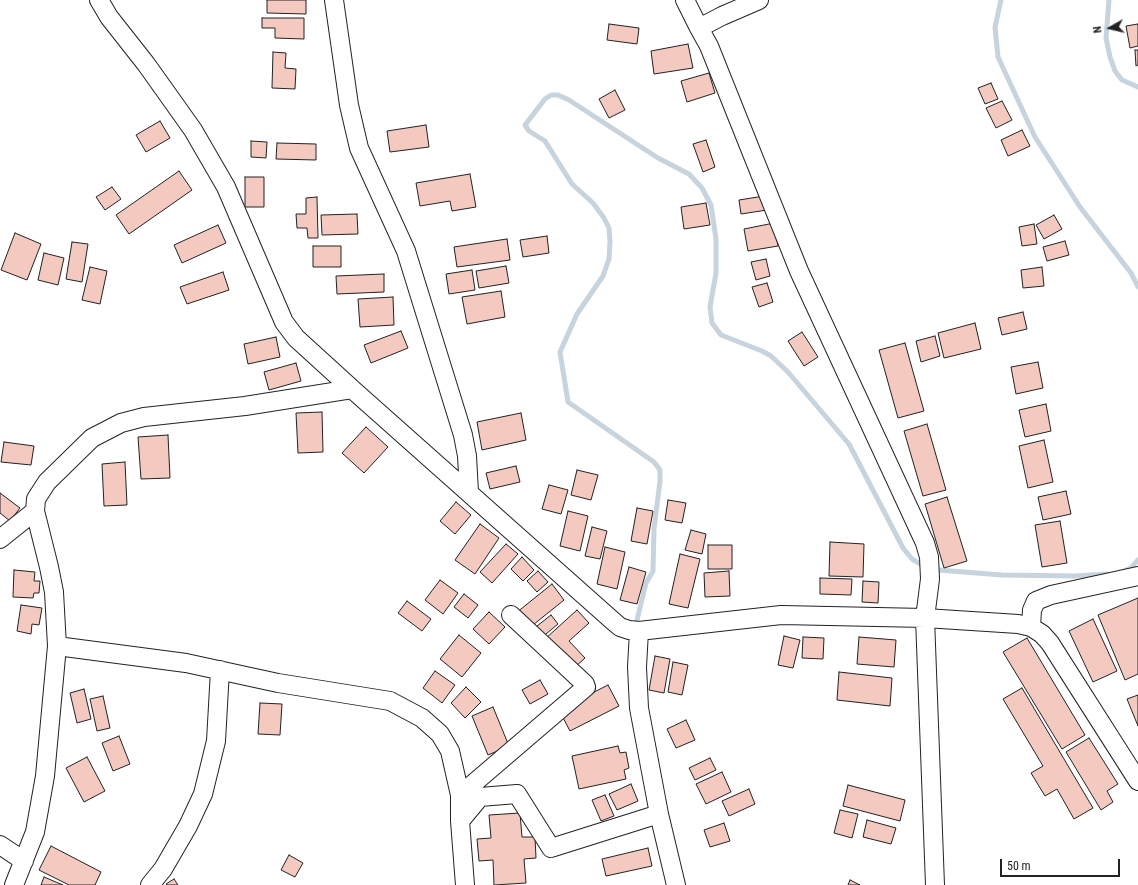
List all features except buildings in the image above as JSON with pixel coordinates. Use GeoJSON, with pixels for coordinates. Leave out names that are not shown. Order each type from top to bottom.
{"type":"FeatureCollection","features":[{"type":"Feature","properties":{"kind":"street"},"geometry":{"type":"LineString","coordinates":[[98,0],[109,17],[146,64],[192,130],[226,187],[284,322],[296,338],[613,621],[629,630],[640,631],[781,615],[925,618],[1018,624],[1031,627],[1042,634],[1050,643],[1136,777]]}},
{"type":"Feature","properties":{"kind":"street"},"geometry":{"type":"LineString","coordinates":[[334,0],[349,105],[359,148],[406,251],[463,435],[467,456],[469,492]]}},
{"type":"Feature","properties":{"kind":"street"},"geometry":{"type":"LineString","coordinates":[[685,0],[708,46],[799,271],[925,543],[930,568],[925,618],[935,885]]}},
{"type":"Feature","properties":{"kind":"street"},"geometry":{"type":"LineString","coordinates":[[699,28],[759,0]]}},
{"type":"Feature","properties":{"kind":"street"},"geometry":{"type":"LineString","coordinates":[[14,885],[35,832],[45,776],[58,646],[54,592],[35,511],[36,500],[47,482],[92,438],[121,423],[144,417],[245,406],[352,389]]}},
{"type":"Feature","properties":{"kind":"street"},"geometry":{"type":"LineString","coordinates":[[0,539],[35,511]]}},
{"type":"Feature","properties":{"kind":"street"},"geometry":{"type":"LineString","coordinates":[[1031,627],[1032,610],[1036,601],[1051,595],[1138,576]]}},
{"type":"Feature","properties":{"kind":"street"},"geometry":{"type":"LineString","coordinates":[[460,795],[586,687],[585,684],[511,616]]}},
{"type":"Feature","properties":{"kind":"street"},"geometry":{"type":"LineString","coordinates":[[640,631],[637,667],[639,708],[659,814],[676,885]]}},
{"type":"Feature","properties":{"kind":"street"},"geometry":{"type":"LineString","coordinates":[[58,646],[186,663],[278,683],[390,701],[422,718],[440,734],[450,751],[460,795],[460,821],[465,885]]}},
{"type":"Feature","properties":{"kind":"street"},"geometry":{"type":"LineString","coordinates":[[150,885],[163,870],[204,794],[216,741],[220,670]]}},
{"type":"Feature","properties":{"kind":"street"},"geometry":{"type":"LineString","coordinates":[[460,821],[480,797],[517,794],[551,848],[659,814]]}},
{"type":"Feature","properties":{"kind":"street"},"geometry":{"type":"LineString","coordinates":[[0,845],[24,861]]}},
{"type":"Feature","properties":{"kind":"waterway"},"geometry":{"type":"LineString","coordinates":[[1001,0],[995,27],[998,57],[1035,137],[1080,207],[1131,273],[1138,287]]}},
{"type":"Feature","properties":{"kind":"waterway"},"geometry":{"type":"LineString","coordinates":[[1109,0],[1106,38],[1110,57],[1115,71],[1122,80],[1138,87]]}},
{"type":"Feature","properties":{"kind":"waterway"},"geometry":{"type":"LineString","coordinates":[[637,620],[646,583],[653,571],[654,529],[660,470],[654,462],[568,402],[560,352],[577,314],[603,276],[609,259],[610,242],[609,228],[604,218],[593,203],[572,184],[545,141],[529,131],[525,125],[545,99],[551,95],[558,95],[569,100],[658,158],[689,174],[702,188],[711,205],[716,239],[716,273],[710,307],[712,323],[721,335],[762,351],[771,356],[788,372],[849,444],[903,548],[912,559],[922,565]]}},
{"type":"Feature","properties":{"kind":"waterway"},"geometry":{"type":"LineString","coordinates":[[1124,571],[1131,568],[1138,560]]}},
{"type":"Feature","properties":{"kind":"waterway"},"geometry":{"type":"LineString","coordinates":[[938,570],[1002,575],[1075,576],[1107,574]]}}]}
